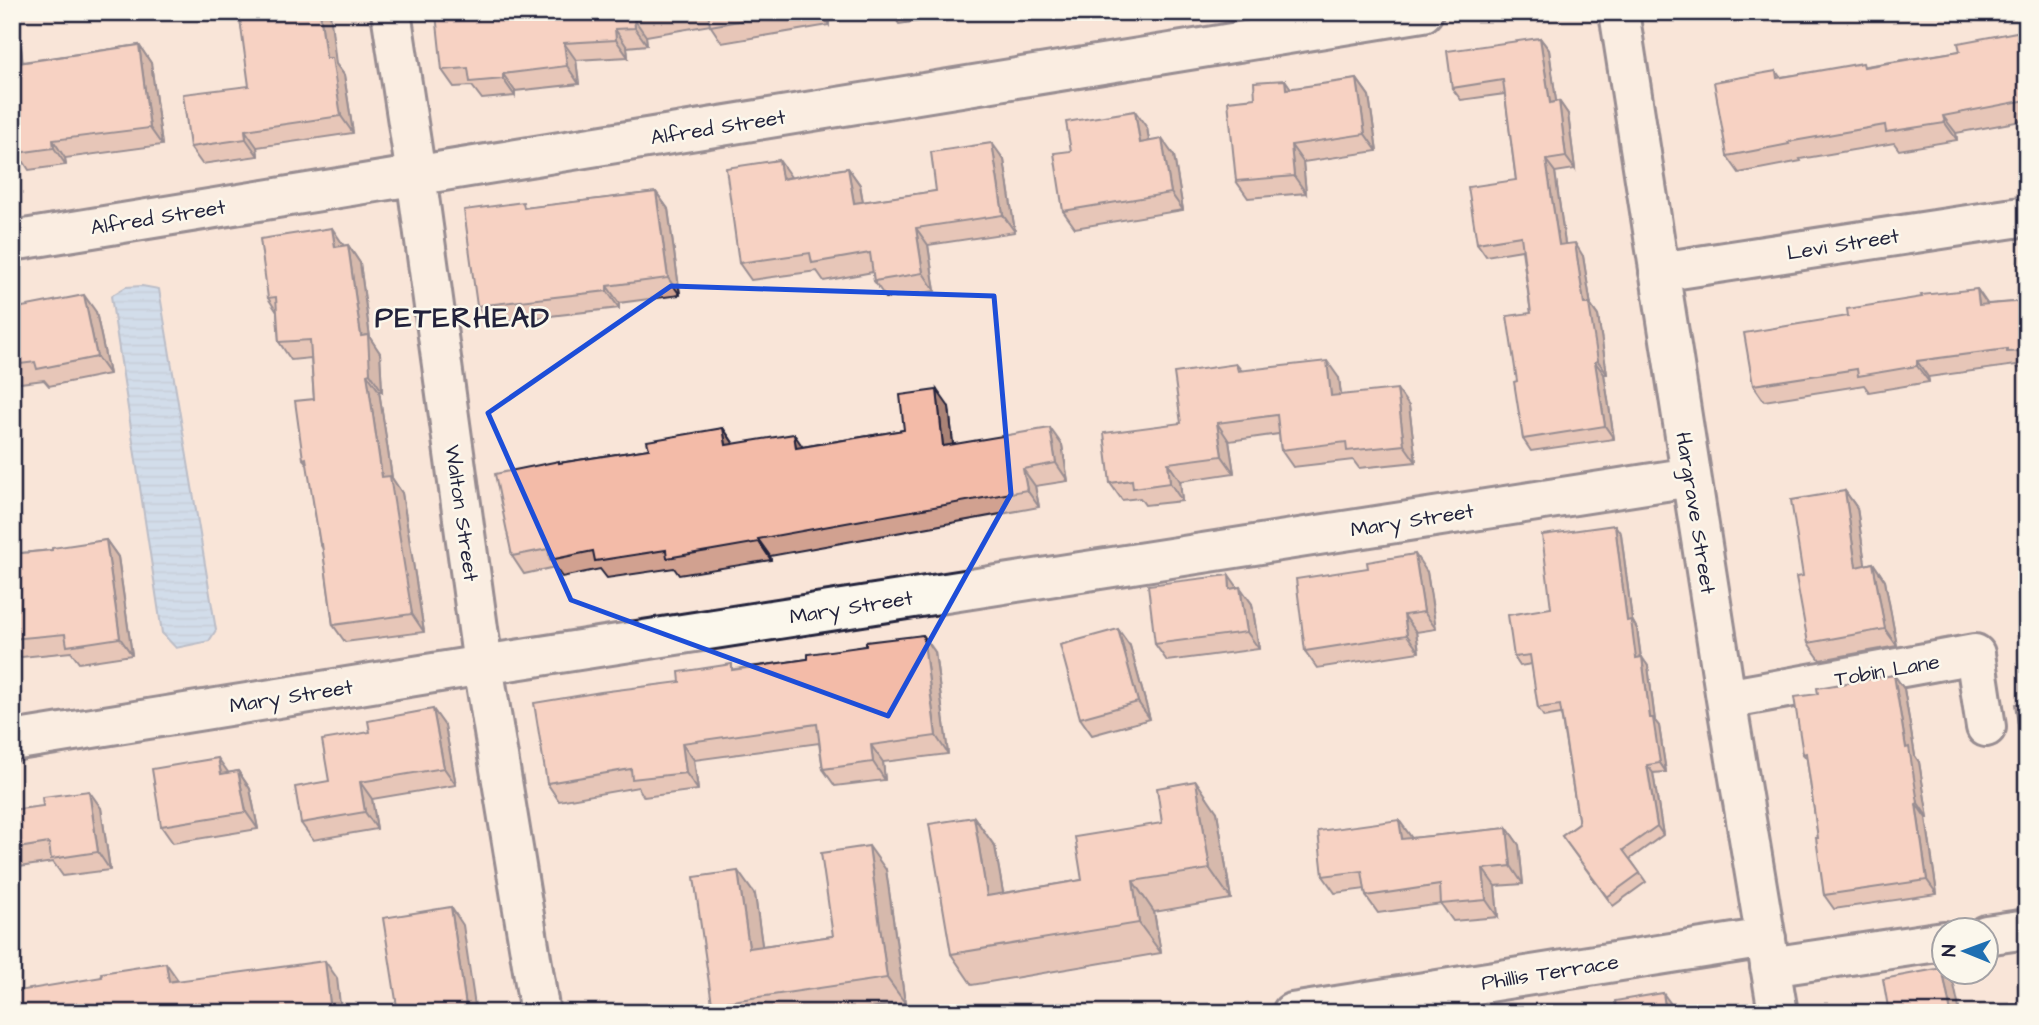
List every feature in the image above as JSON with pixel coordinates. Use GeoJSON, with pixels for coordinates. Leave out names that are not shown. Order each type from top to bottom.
{"type":"FeatureCollection","features":[{"type":"Feature","properties":{"kind":"street","name":"Walton Street"},"geometry":{"type":"LineString","coordinates":[[391,12],[483,665],[540,1013]]}},
{"type":"Feature","properties":{"kind":"street","name":"Alfred Street"},"geometry":{"type":"LineString","coordinates":[[12,241],[1423,12]]}},
{"type":"Feature","properties":{"kind":"street","name":"Hargrave Street"},"geometry":{"type":"LineString","coordinates":[[1619,12],[1778,1013]]}},
{"type":"Feature","properties":{"kind":"street","name":"Levi Street"},"geometry":{"type":"LineString","coordinates":[[1659,272],[2027,216]]}},
{"type":"Feature","properties":{"kind":"street","name":"Mary Street"},"geometry":{"type":"LineString","coordinates":[[12,741],[1691,477]]}},
{"type":"Feature","properties":{"kind":"street","name":"Tobin Lane"},"geometry":{"type":"LineString","coordinates":[[1726,699],[1975,654],[1986,727]]}},
{"type":"Feature","properties":{"kind":"street"},"geometry":{"type":"LineString","coordinates":[[2000,933],[2027,929]]}},
{"type":"Feature","properties":{"kind":"street","name":"Phillis Terrace"},"geometry":{"type":"LineString","coordinates":[[1292,1013],[1768,953],[1930,942]]}},
{"type":"Feature","properties":{"kind":"highlighted area"},"geometry":{"type":"Polygon","coordinates":[[[671,286],[994,296],[1011,494],[888,716],[571,600],[488,413],[671,286]]]}},
{"type":"Feature","properties":{"kind":"green space"},"geometry":{"type":"Polygon","coordinates":[[[1093,12],[1160,12],[1095,23],[1093,12]]]}},
{"type":"Feature","properties":{"kind":"water"},"geometry":{"type":"Polygon","coordinates":[[[126,287],[159,289],[216,630],[209,641],[176,648],[162,633],[111,296],[126,287]]]}},
{"type":"Feature","properties":{"kind":"building"},"geometry":{"type":"Polygon","coordinates":[[[239,12],[320,12],[326,58],[332,58],[341,116],[245,130],[246,139],[190,147],[183,94],[249,86],[239,12]]]}},
{"type":"Feature","properties":{"kind":"building"},"geometry":{"type":"Polygon","coordinates":[[[671,12],[634,19],[635,28],[615,29],[616,40],[564,43],[567,66],[503,74],[503,79],[470,82],[468,68],[442,70],[436,14],[671,12]]]}},
{"type":"Feature","properties":{"kind":"building"},"geometry":{"type":"Polygon","coordinates":[[[708,12],[790,12],[710,26],[708,12]]]}},
{"type":"Feature","properties":{"kind":"building"},"geometry":{"type":"Polygon","coordinates":[[[2027,30],[2027,100],[1943,116],[1945,123],[1886,132],[1885,125],[1727,156],[1714,82],[1776,71],[1777,78],[1863,63],[1864,67],[1960,51],[1958,43],[2027,30]]]}},
{"type":"Feature","properties":{"kind":"building"},"geometry":{"type":"Polygon","coordinates":[[[1540,38],[1550,103],[1559,101],[1566,157],[1546,160],[1559,245],[1575,243],[1584,304],[1589,304],[1605,426],[1523,439],[1507,316],[1531,313],[1521,236],[1477,243],[1468,187],[1516,180],[1503,80],[1452,88],[1447,51],[1540,38]]]}},
{"type":"Feature","properties":{"kind":"building"},"geometry":{"type":"Polygon","coordinates":[[[139,45],[150,128],[53,140],[54,148],[17,153],[16,145],[12,145],[12,61],[13,64],[139,45]]]}},
{"type":"Feature","properties":{"kind":"building"},"geometry":{"type":"Polygon","coordinates":[[[1357,79],[1365,134],[1291,145],[1294,176],[1236,181],[1228,101],[1255,98],[1254,82],[1285,80],[1286,89],[1357,79]]]}},
{"type":"Feature","properties":{"kind":"building"},"geometry":{"type":"Polygon","coordinates":[[[1135,111],[1140,143],[1162,139],[1171,193],[1063,211],[1054,153],[1071,151],[1066,122],[1135,111]]]}},
{"type":"Feature","properties":{"kind":"building"},"geometry":{"type":"Polygon","coordinates":[[[992,143],[1003,215],[916,228],[923,273],[874,281],[870,253],[812,263],[810,253],[739,263],[726,168],[779,160],[782,179],[848,168],[854,203],[936,191],[931,152],[992,143]]]}},
{"type":"Feature","properties":{"kind":"building"},"geometry":{"type":"Polygon","coordinates":[[[656,192],[668,278],[607,286],[607,291],[477,306],[464,210],[523,202],[524,208],[656,192]]]}},
{"type":"Feature","properties":{"kind":"building"},"geometry":{"type":"Polygon","coordinates":[[[332,228],[335,247],[348,245],[361,336],[368,335],[370,373],[367,374],[382,477],[390,476],[412,614],[333,625],[322,544],[306,458],[303,459],[295,401],[314,399],[310,340],[279,342],[276,297],[268,298],[260,239],[332,228]]]}},
{"type":"Feature","properties":{"kind":"building"},"geometry":{"type":"Polygon","coordinates":[[[1977,289],[1979,305],[2027,301],[2027,351],[2007,352],[2007,349],[1917,361],[1917,366],[1858,376],[1857,369],[1753,385],[1744,333],[1848,316],[1847,309],[1922,297],[1921,295],[1977,289]]]}},
{"type":"Feature","properties":{"kind":"building"},"geometry":{"type":"Polygon","coordinates":[[[84,295],[97,357],[37,369],[35,362],[12,365],[12,309],[84,295]]]}},
{"type":"Feature","properties":{"kind":"building"},"geometry":{"type":"Polygon","coordinates":[[[1327,361],[1331,396],[1397,389],[1404,445],[1347,451],[1346,442],[1281,450],[1277,415],[1217,423],[1222,456],[1168,463],[1170,483],[1133,488],[1132,480],[1110,483],[1104,433],[1181,423],[1174,373],[1236,364],[1238,371],[1327,361]]]}},
{"type":"Feature","properties":{"kind":"building"},"geometry":{"type":"Polygon","coordinates":[[[937,390],[943,446],[1050,428],[1056,463],[1023,469],[1027,490],[667,558],[666,550],[595,561],[593,551],[550,560],[548,549],[512,556],[495,474],[559,461],[649,449],[647,441],[723,428],[726,445],[794,434],[796,448],[904,430],[900,395],[937,390]]]}},
{"type":"Feature","properties":{"kind":"building"},"geometry":{"type":"Polygon","coordinates":[[[1845,491],[1856,567],[1873,563],[1885,629],[1808,643],[1796,577],[1803,576],[1791,500],[1845,491]]]}},
{"type":"Feature","properties":{"kind":"building"},"geometry":{"type":"Polygon","coordinates":[[[1615,525],[1627,621],[1631,620],[1636,658],[1642,657],[1650,718],[1653,718],[1660,763],[1647,765],[1657,826],[1623,850],[1640,873],[1607,897],[1562,836],[1579,824],[1560,705],[1538,708],[1530,655],[1514,657],[1508,615],[1551,608],[1542,535],[1615,525]]]}},
{"type":"Feature","properties":{"kind":"building"},"geometry":{"type":"Polygon","coordinates":[[[106,540],[120,638],[67,646],[65,634],[12,639],[12,554],[106,540]]]}},
{"type":"Feature","properties":{"kind":"building"},"geometry":{"type":"Polygon","coordinates":[[[1415,554],[1424,612],[1404,615],[1407,635],[1305,651],[1296,579],[1368,568],[1367,562],[1415,554]]]}},
{"type":"Feature","properties":{"kind":"building"},"geometry":{"type":"Polygon","coordinates":[[[1229,575],[1230,589],[1240,587],[1247,632],[1155,644],[1148,585],[1229,575]]]}},
{"type":"Feature","properties":{"kind":"building"},"geometry":{"type":"Polygon","coordinates":[[[1118,629],[1138,702],[1080,718],[1060,645],[1118,629]]]}},
{"type":"Feature","properties":{"kind":"building"},"geometry":{"type":"Polygon","coordinates":[[[923,635],[936,736],[871,745],[873,762],[823,769],[817,724],[682,743],[686,773],[632,779],[631,769],[547,783],[534,703],[680,682],[679,672],[732,664],[732,670],[808,659],[808,654],[866,646],[866,642],[923,635]]]}},
{"type":"Feature","properties":{"kind":"building"},"geometry":{"type":"Polygon","coordinates":[[[1894,675],[1906,748],[1909,747],[1927,880],[1824,895],[1806,753],[1803,754],[1794,697],[1818,694],[1817,688],[1894,675]]]}},
{"type":"Feature","properties":{"kind":"building"},"geometry":{"type":"Polygon","coordinates":[[[2027,702],[2027,772],[2025,773],[2015,704],[2027,702]]]}},
{"type":"Feature","properties":{"kind":"building"},"geometry":{"type":"Polygon","coordinates":[[[433,709],[444,768],[360,782],[365,812],[301,823],[295,787],[329,781],[322,740],[370,732],[368,721],[433,709]]]}},
{"type":"Feature","properties":{"kind":"building"},"geometry":{"type":"Polygon","coordinates":[[[218,758],[221,774],[238,771],[246,812],[161,826],[152,769],[218,758]]]}},
{"type":"Feature","properties":{"kind":"building"},"geometry":{"type":"Polygon","coordinates":[[[1196,781],[1210,869],[1133,881],[1139,923],[951,954],[929,824],[974,817],[987,896],[1082,880],[1075,837],[1162,823],[1157,788],[1196,781]]]}},
{"type":"Feature","properties":{"kind":"building"},"geometry":{"type":"Polygon","coordinates":[[[89,791],[98,852],[51,859],[49,843],[12,849],[12,810],[43,806],[42,797],[89,791]]]}},
{"type":"Feature","properties":{"kind":"building"},"geometry":{"type":"Polygon","coordinates":[[[1399,820],[1402,839],[1507,828],[1511,866],[1483,869],[1486,900],[1441,904],[1440,885],[1366,896],[1362,871],[1323,876],[1318,831],[1399,820]]]}},
{"type":"Feature","properties":{"kind":"building"},"geometry":{"type":"Polygon","coordinates":[[[869,846],[887,978],[712,1004],[694,877],[738,871],[749,948],[833,936],[821,853],[869,846]]]}},
{"type":"Feature","properties":{"kind":"building"},"geometry":{"type":"Polygon","coordinates":[[[451,907],[467,1013],[398,1013],[383,918],[451,907]]]}},
{"type":"Feature","properties":{"kind":"building"},"geometry":{"type":"Polygon","coordinates":[[[325,961],[331,1013],[12,1013],[12,992],[102,977],[101,973],[166,963],[169,982],[325,961]]]}},
{"type":"Feature","properties":{"kind":"building"},"geometry":{"type":"Polygon","coordinates":[[[1930,970],[1930,986],[1946,986],[1951,1013],[1859,1013],[1888,1007],[1883,979],[1930,970]]]}},
{"type":"Feature","properties":{"kind":"building"},"geometry":{"type":"Polygon","coordinates":[[[1663,993],[1666,1013],[1617,1013],[1615,1001],[1663,993]]]}},
{"type":"Feature","properties":{"kind":"district","name":"PETERHEAD"},"geometry":{"type":"Point","coordinates":[463,317]}}]}
